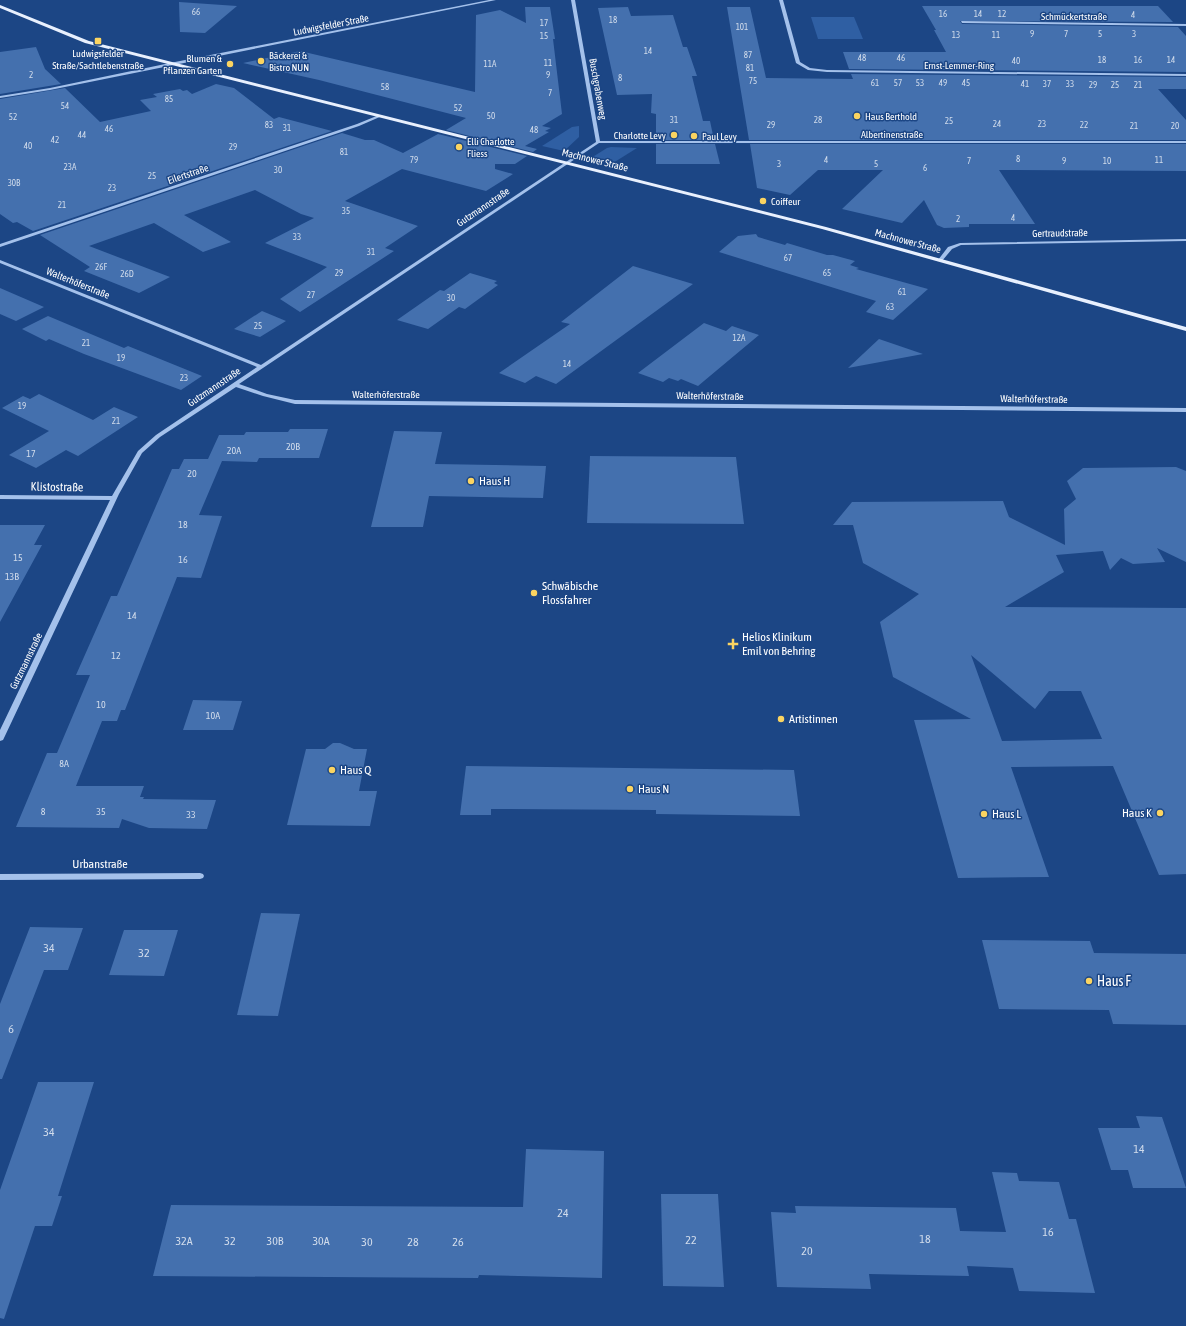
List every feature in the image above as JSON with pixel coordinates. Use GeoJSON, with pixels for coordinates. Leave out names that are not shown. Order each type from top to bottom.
{"type":"FeatureCollection","features":[{"type":"Feature","properties":{"kind":"main road","name":"Machnower Straße"},"geometry":{"type":"LineString","coordinates":[[0,6],[87,42],[824,228],[1186,330]]}},
{"type":"Feature","properties":{"kind":"street","name":"Ludwigsfelder Straße"},"geometry":{"type":"LineString","coordinates":[[0,97],[50,89],[494,0]]}},
{"type":"Feature","properties":{"kind":"street","name":"Buschgrabenweg"},"geometry":{"type":"LineString","coordinates":[[573,0],[598,142]]}},
{"type":"Feature","properties":{"kind":"street","name":"Ernst-Lemmer-Ring"},"geometry":{"type":"LineString","coordinates":[[781,0],[798,63],[809,69],[827,72],[1186,74]]}},
{"type":"Feature","properties":{"kind":"street","name":"Schmückertstraße"},"geometry":{"type":"LineString","coordinates":[[962,22],[1186,25]]}},
{"type":"Feature","properties":{"kind":"street","name":"Eilertstraße"},"geometry":{"type":"LineString","coordinates":[[0,246],[358,125],[380,116]]}},
{"type":"Feature","properties":{"kind":"street","name":"Albertinenstraße"},"geometry":{"type":"LineString","coordinates":[[598,142],[1186,142]]}},
{"type":"Feature","properties":{"kind":"street"},"geometry":{"type":"LineString","coordinates":[[566,163],[598,142]]}},
{"type":"Feature","properties":{"kind":"street","name":"Gutzmannstraße"},"geometry":{"type":"LineString","coordinates":[[0,738],[114,498],[140,452],[158,436],[566,163]]}},
{"type":"Feature","properties":{"kind":"street","name":"Gertraudstraße"},"geometry":{"type":"LineString","coordinates":[[940,260],[950,248],[960,244],[1186,240]]}},
{"type":"Feature","properties":{"kind":"street","name":"Walterhöferstraße"},"geometry":{"type":"LineString","coordinates":[[0,261],[261,367]]}},
{"type":"Feature","properties":{"kind":"street","name":"Walterhöferstraße"},"geometry":{"type":"LineString","coordinates":[[236,385],[265,395],[295,402],[1186,410]]}},
{"type":"Feature","properties":{"kind":"street","name":"Klistostraße"},"geometry":{"type":"LineString","coordinates":[[0,497],[114,498]]}},
{"type":"Feature","properties":{"kind":"street","name":"Urbanstraße"},"geometry":{"type":"LineString","coordinates":[[0,877],[200,876]]}},
{"type":"Feature","properties":{"kind":"shaded area"},"geometry":{"type":"Polygon","coordinates":[[[811,17],[854,17],[863,39],[818,39],[811,17]]]}},
{"type":"Feature","properties":{"kind":"shaded area"},"geometry":{"type":"Polygon","coordinates":[[[579,126],[579,137],[564,151],[542,146],[572,127],[579,126]]]}},
{"type":"Feature","properties":{"kind":"shaded area"},"geometry":{"type":"Polygon","coordinates":[[[607,148],[637,148],[613,163],[591,158],[607,148]]]}},
{"type":"Feature","properties":{"kind":"building"},"geometry":{"type":"Polygon","coordinates":[[[179,2],[237,6],[205,33],[180,32],[179,2]]]}},
{"type":"Feature","properties":{"kind":"building"},"geometry":{"type":"Polygon","coordinates":[[[922,6],[1158,6],[1173,22],[960,21],[962,24],[1178,27],[1186,36],[1186,72],[849,69],[843,52],[946,52],[934,30],[936,30],[922,6]]]}},
{"type":"Feature","properties":{"kind":"building"},"geometry":{"type":"Polygon","coordinates":[[[525,7],[550,7],[555,39],[553,39],[562,114],[542,126],[551,128],[545,131],[549,132],[525,146],[537,149],[533,152],[446,130],[466,118],[319,80],[243,63],[300,51],[475,92],[476,15],[500,10],[526,23],[525,7]]]}},
{"type":"Feature","properties":{"kind":"building"},"geometry":{"type":"Polygon","coordinates":[[[628,7],[631,16],[673,15],[683,47],[687,47],[697,76],[692,76],[703,121],[710,121],[714,140],[656,140],[656,114],[651,113],[652,94],[617,95],[598,8],[628,7]]]}},
{"type":"Feature","properties":{"kind":"building"},"geometry":{"type":"Polygon","coordinates":[[[727,7],[750,7],[766,78],[853,79],[851,74],[1186,77],[1186,89],[1158,89],[1186,120],[1186,140],[749,140],[727,7]]]}},
{"type":"Feature","properties":{"kind":"building"},"geometry":{"type":"Polygon","coordinates":[[[36,47],[45,69],[61,84],[0,94],[0,52],[36,47]]]}},
{"type":"Feature","properties":{"kind":"building"},"geometry":{"type":"Polygon","coordinates":[[[216,84],[234,88],[274,119],[279,117],[332,131],[33,231],[17,222],[13,223],[0,214],[0,99],[65,88],[100,122],[151,111],[140,100],[157,97],[153,94],[180,89],[183,91],[187,90],[192,94],[216,84]]]}},
{"type":"Feature","properties":{"kind":"building"},"geometry":{"type":"Polygon","coordinates":[[[342,133],[365,140],[374,140],[403,153],[438,134],[527,156],[515,164],[495,164],[495,169],[513,174],[486,191],[402,169],[345,201],[418,226],[385,248],[394,251],[300,312],[280,299],[327,267],[265,243],[314,218],[301,214],[255,190],[184,215],[231,242],[203,252],[154,223],[89,246],[170,277],[139,293],[84,271],[90,267],[40,235],[342,133]]]}},
{"type":"Feature","properties":{"kind":"building"},"geometry":{"type":"Polygon","coordinates":[[[656,144],[715,144],[720,164],[656,164],[656,144]]]}},
{"type":"Feature","properties":{"kind":"building"},"geometry":{"type":"Polygon","coordinates":[[[750,144],[1186,144],[1186,171],[999,170],[1035,224],[969,224],[969,227],[944,228],[937,225],[924,200],[902,223],[842,209],[883,170],[818,170],[790,195],[757,188],[750,144]]]}},
{"type":"Feature","properties":{"kind":"building"},"geometry":{"type":"Polygon","coordinates":[[[756,234],[758,237],[785,245],[787,243],[827,255],[833,255],[855,261],[850,265],[859,268],[856,269],[928,289],[893,320],[866,312],[876,301],[719,252],[738,236],[756,234]]]}},
{"type":"Feature","properties":{"kind":"building"},"geometry":{"type":"Polygon","coordinates":[[[633,266],[693,284],[556,384],[536,376],[525,383],[499,373],[570,324],[561,322],[633,266]]]}},
{"type":"Feature","properties":{"kind":"building"},"geometry":{"type":"Polygon","coordinates":[[[470,273],[497,281],[494,283],[498,285],[465,309],[459,307],[428,329],[397,320],[440,290],[444,291],[470,273]]]}},
{"type":"Feature","properties":{"kind":"building"},"geometry":{"type":"Polygon","coordinates":[[[0,288],[44,307],[16,321],[0,314],[0,288]]]}},
{"type":"Feature","properties":{"kind":"building"},"geometry":{"type":"Polygon","coordinates":[[[262,311],[286,321],[260,337],[234,329],[262,311]]]}},
{"type":"Feature","properties":{"kind":"building"},"geometry":{"type":"Polygon","coordinates":[[[48,316],[124,348],[128,346],[202,376],[181,390],[84,354],[49,339],[46,341],[22,329],[48,316]]]}},
{"type":"Feature","properties":{"kind":"building"},"geometry":{"type":"Polygon","coordinates":[[[704,323],[726,331],[732,326],[759,335],[698,386],[681,379],[678,381],[669,378],[663,382],[638,373],[704,323]]]}},
{"type":"Feature","properties":{"kind":"building"},"geometry":{"type":"Polygon","coordinates":[[[879,339],[923,354],[848,368],[879,339]]]}},
{"type":"Feature","properties":{"kind":"building"},"geometry":{"type":"Polygon","coordinates":[[[39,394],[93,420],[114,407],[138,417],[78,456],[66,450],[36,468],[9,455],[49,431],[2,408],[23,396],[30,399],[39,394]]]}},
{"type":"Feature","properties":{"kind":"building"},"geometry":{"type":"Polygon","coordinates":[[[290,429],[328,429],[319,458],[259,458],[257,462],[222,461],[199,515],[222,516],[201,578],[177,577],[125,710],[121,710],[117,721],[102,721],[76,786],[144,786],[140,797],[144,797],[143,799],[216,800],[207,829],[149,828],[122,819],[119,828],[16,827],[47,753],[57,753],[90,675],[76,675],[111,596],[117,596],[172,469],[179,469],[184,459],[208,459],[219,435],[244,435],[246,432],[288,432],[290,429]]]}},
{"type":"Feature","properties":{"kind":"building","name":"Haus H"},"geometry":{"type":"Polygon","coordinates":[[[394,431],[442,432],[435,464],[546,466],[543,498],[429,496],[423,527],[371,527],[394,431]]]}},
{"type":"Feature","properties":{"kind":"building"},"geometry":{"type":"Polygon","coordinates":[[[590,456],[736,457],[744,524],[587,523],[590,456]]]}},
{"type":"Feature","properties":{"kind":"building"},"geometry":{"type":"Polygon","coordinates":[[[1176,467],[1186,471],[1186,562],[1157,548],[1165,562],[1133,564],[1121,558],[1110,570],[1103,551],[1056,555],[1064,572],[1005,607],[1186,608],[1186,874],[1159,875],[1113,766],[1011,767],[1049,877],[958,878],[914,720],[971,719],[893,677],[880,622],[919,594],[863,563],[853,525],[833,525],[852,502],[1003,501],[1009,517],[1065,545],[1064,509],[1076,499],[1067,481],[1083,468],[1176,467]],[[971,655],[1002,741],[1102,739],[1081,691],[1049,691],[1035,709],[971,655]]]}},
{"type":"Feature","properties":{"kind":"building"},"geometry":{"type":"Polygon","coordinates":[[[0,525],[45,525],[34,545],[42,545],[0,622],[0,525]]]}},
{"type":"Feature","properties":{"kind":"building"},"geometry":{"type":"Polygon","coordinates":[[[193,700],[242,701],[233,730],[183,730],[193,700]]]}},
{"type":"Feature","properties":{"kind":"building","name":"Haus Q"},"geometry":{"type":"Polygon","coordinates":[[[333,743],[340,743],[354,749],[367,749],[359,791],[377,791],[370,826],[287,825],[306,749],[325,749],[333,743]]]}},
{"type":"Feature","properties":{"kind":"building","name":"Haus N"},"geometry":{"type":"Polygon","coordinates":[[[466,766],[794,770],[800,816],[656,814],[656,810],[491,809],[491,815],[460,815],[466,766]]]}},
{"type":"Feature","properties":{"kind":"building"},"geometry":{"type":"Polygon","coordinates":[[[261,913],[300,914],[278,1016],[237,1015],[261,913]]]}},
{"type":"Feature","properties":{"kind":"building"},"geometry":{"type":"Polygon","coordinates":[[[30,927],[83,928],[68,970],[44,970],[2,1079],[0,1079],[0,1004],[30,927]]]}},
{"type":"Feature","properties":{"kind":"building"},"geometry":{"type":"Polygon","coordinates":[[[124,930],[178,930],[164,976],[109,975],[124,930]]]}},
{"type":"Feature","properties":{"kind":"building","name":"Haus F"},"geometry":{"type":"Polygon","coordinates":[[[982,940],[1090,941],[1094,953],[1186,954],[1186,1025],[1113,1024],[1109,1010],[999,1009],[982,940]]]}},
{"type":"Feature","properties":{"kind":"building"},"geometry":{"type":"Polygon","coordinates":[[[38,1082],[94,1082],[58,1196],[62,1196],[52,1226],[35,1226],[4,1319],[0,1318],[0,1190],[38,1082]]]}},
{"type":"Feature","properties":{"kind":"building"},"geometry":{"type":"Polygon","coordinates":[[[1136,1116],[1162,1117],[1186,1188],[1133,1188],[1128,1170],[1111,1170],[1098,1128],[1140,1128],[1136,1116]]]}},
{"type":"Feature","properties":{"kind":"building"},"geometry":{"type":"Polygon","coordinates":[[[526,1149],[604,1151],[602,1278],[479,1275],[478,1278],[153,1276],[171,1205],[523,1207],[526,1149]]]}},
{"type":"Feature","properties":{"kind":"building"},"geometry":{"type":"Polygon","coordinates":[[[992,1172],[1017,1173],[1019,1181],[1059,1182],[1069,1219],[1076,1219],[1095,1293],[1019,1291],[1013,1268],[967,1266],[969,1276],[869,1274],[871,1289],[777,1287],[771,1212],[796,1213],[795,1206],[956,1208],[960,1231],[1006,1232],[992,1172]]]}},
{"type":"Feature","properties":{"kind":"building"},"geometry":{"type":"Polygon","coordinates":[[[661,1194],[718,1194],[724,1287],[663,1286],[661,1194]]]}},
{"type":"Feature","properties":{"kind":"place","name":"Ludwigsfelder Straße/Sachtlebenstraße"},"geometry":{"type":"Point","coordinates":[98,41]}},
{"type":"Feature","properties":{"kind":"place","name":"Bäckerei & Bistro NUN"},"geometry":{"type":"Point","coordinates":[261,61]}},
{"type":"Feature","properties":{"kind":"place","name":"Blumen & Pflanzen Garten"},"geometry":{"type":"Point","coordinates":[230,64]}},
{"type":"Feature","properties":{"kind":"place","name":"Haus Berthold"},"geometry":{"type":"Point","coordinates":[857,116]}},
{"type":"Feature","properties":{"kind":"place","name":"Charlotte Levy"},"geometry":{"type":"Point","coordinates":[674,135]}},
{"type":"Feature","properties":{"kind":"place","name":"Paul Levy"},"geometry":{"type":"Point","coordinates":[694,136]}},
{"type":"Feature","properties":{"kind":"place","name":"Elli Charlotte Fliess"},"geometry":{"type":"Point","coordinates":[459,147]}},
{"type":"Feature","properties":{"kind":"place","name":"Coiffeur"},"geometry":{"type":"Point","coordinates":[763,201]}},
{"type":"Feature","properties":{"kind":"place","name":"Haus H"},"geometry":{"type":"Point","coordinates":[471,481]}},
{"type":"Feature","properties":{"kind":"place","name":"Schwäbische Flossfahrer"},"geometry":{"type":"Point","coordinates":[534,593]}},
{"type":"Feature","properties":{"kind":"place","name":"Helios Klinikum Emil von Behring"},"geometry":{"type":"Point","coordinates":[733,644]}},
{"type":"Feature","properties":{"kind":"place","name":"Artistinnen"},"geometry":{"type":"Point","coordinates":[781,719]}},
{"type":"Feature","properties":{"kind":"place","name":"Haus Q"},"geometry":{"type":"Point","coordinates":[332,770]}},
{"type":"Feature","properties":{"kind":"place","name":"Haus N"},"geometry":{"type":"Point","coordinates":[630,789]}},
{"type":"Feature","properties":{"kind":"place","name":"Haus K"},"geometry":{"type":"Point","coordinates":[1160,813]}},
{"type":"Feature","properties":{"kind":"place","name":"Haus L"},"geometry":{"type":"Point","coordinates":[984,814]}},
{"type":"Feature","properties":{"kind":"place","name":"Haus F"},"geometry":{"type":"Point","coordinates":[1089,981]}}]}
